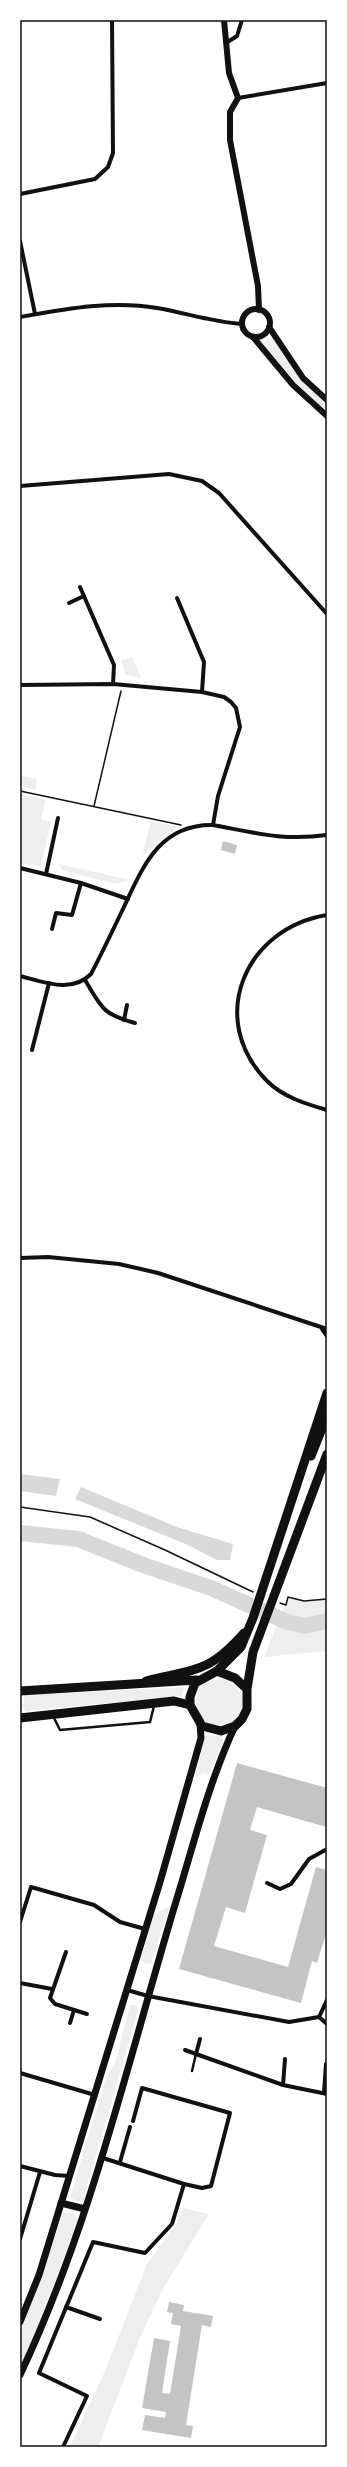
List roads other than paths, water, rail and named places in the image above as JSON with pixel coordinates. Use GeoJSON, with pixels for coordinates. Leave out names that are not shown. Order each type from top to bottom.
{"type":"FeatureCollection","features":[{"type":"Feature","properties":{"kind":"highway"},"geometry":{"type":"LineString","coordinates":[[20,1691],[197,1680],[217,1672],[241,1647],[251,1622],[264,1587],[297,1481],[327,1393]]}},
{"type":"Feature","properties":{"kind":"highway"},"geometry":{"type":"LineString","coordinates":[[297,1481],[307,1466],[327,1416]]}},
{"type":"Feature","properties":{"kind":"highway"},"geometry":{"type":"LineString","coordinates":[[197,1680],[190,1697],[190,1705],[200,1723],[211,1729],[222,1731],[235,1726],[242,1719],[247,1709],[247,1689],[253,1652],[263,1621],[327,1454]]}},
{"type":"Feature","properties":{"kind":"highway"},"geometry":{"type":"LineString","coordinates":[[131,1685],[198,1670],[215,1661],[232,1646],[251,1622]]}},
{"type":"Feature","properties":{"kind":"highway"},"geometry":{"type":"LineString","coordinates":[[217,1672],[235,1678],[247,1689]]}},
{"type":"Feature","properties":{"kind":"highway"},"geometry":{"type":"LineString","coordinates":[[20,1718],[155,1703],[174,1702],[190,1705]]}},
{"type":"Feature","properties":{"kind":"main road"},"geometry":{"type":"LineString","coordinates":[[20,2322],[39,2275],[127,1990],[201,1738],[200,1723]]}},
{"type":"Feature","properties":{"kind":"main road"},"geometry":{"type":"LineString","coordinates":[[20,2375],[36,2342],[85,2209],[102,2158],[148,1996],[212,1782],[235,1726]]}},
{"type":"Feature","properties":{"kind":"main road"},"geometry":{"type":"LineString","coordinates":[[61,2203],[85,2209]]}},
{"type":"Feature","properties":{"kind":"street"},"geometry":{"type":"LineString","coordinates":[[20,194],[95,179],[108,167],[114,153],[112,20]]}},
{"type":"Feature","properties":{"kind":"street"},"geometry":{"type":"LineString","coordinates":[[224,20],[229,73],[238,98],[230,112],[230,140],[258,286],[260,310]]}},
{"type":"Feature","properties":{"kind":"street"},"geometry":{"type":"LineString","coordinates":[[226,43],[237,36],[242,20]]}},
{"type":"Feature","properties":{"kind":"street"},"geometry":{"type":"LineString","coordinates":[[238,98],[327,83]]}},
{"type":"Feature","properties":{"kind":"street"},"geometry":{"type":"LineString","coordinates":[[20,241],[35,314]]}},
{"type":"Feature","properties":{"kind":"street"},"geometry":{"type":"LineString","coordinates":[[20,317],[85,306],[128,305],[157,308],[217,323],[242,324]]}},
{"type":"Feature","properties":{"kind":"street"},"geometry":{"type":"LineString","coordinates":[[327,400],[303,378],[269,327],[267,315],[260,310],[247,312],[242,324],[245,333],[253,337],[293,385],[327,416]]}},
{"type":"Feature","properties":{"kind":"street"},"geometry":{"type":"LineString","coordinates":[[253,337],[261,336],[269,327]]}},
{"type":"Feature","properties":{"kind":"street"},"geometry":{"type":"LineString","coordinates":[[20,486],[169,474],[202,481],[219,493],[327,614]]}},
{"type":"Feature","properties":{"kind":"street"},"geometry":{"type":"LineString","coordinates":[[80,588],[114,665],[113,684]]}},
{"type":"Feature","properties":{"kind":"street"},"geometry":{"type":"LineString","coordinates":[[69,603],[84,596]]}},
{"type":"Feature","properties":{"kind":"street"},"geometry":{"type":"LineString","coordinates":[[177,598],[204,662],[202,692]]}},
{"type":"Feature","properties":{"kind":"street"},"geometry":{"type":"LineString","coordinates":[[20,686],[113,684],[202,692],[224,697],[231,702],[236,708],[240,727],[218,796],[213,825]]}},
{"type":"Feature","properties":{"kind":"street"},"geometry":{"type":"LineString","coordinates":[[46,874],[58,818]]}},
{"type":"Feature","properties":{"kind":"street"},"geometry":{"type":"LineString","coordinates":[[20,976],[67,986],[78,984],[85,980],[91,974],[148,858],[169,838],[190,828],[213,825],[279,838],[295,839],[327,835]]}},
{"type":"Feature","properties":{"kind":"street"},"geometry":{"type":"LineString","coordinates":[[20,868],[81,883],[128,899]]}},
{"type":"Feature","properties":{"kind":"street"},"geometry":{"type":"LineString","coordinates":[[52,929],[56,913],[72,915],[81,883]]}},
{"type":"Feature","properties":{"kind":"street"},"geometry":{"type":"LineString","coordinates":[[327,915],[303,920],[291,926],[269,942],[260,951],[242,983],[236,1009],[244,1047],[254,1065],[268,1082],[279,1091],[302,1102],[327,1110]]}},
{"type":"Feature","properties":{"kind":"street"},"geometry":{"type":"LineString","coordinates":[[85,980],[106,1012],[135,1023]]}},
{"type":"Feature","properties":{"kind":"street"},"geometry":{"type":"LineString","coordinates":[[32,1050],[48,983]]}},
{"type":"Feature","properties":{"kind":"street"},"geometry":{"type":"LineString","coordinates":[[124,1020],[127,1005]]}},
{"type":"Feature","properties":{"kind":"street"},"geometry":{"type":"LineString","coordinates":[[20,1258],[48,1258],[119,1264],[158,1272],[325,1329],[327,1336]]}},
{"type":"Feature","properties":{"kind":"street"},"geometry":{"type":"LineString","coordinates":[[267,1883],[280,1889],[291,1884],[309,1859],[327,1849]]}},
{"type":"Feature","properties":{"kind":"street"},"geometry":{"type":"LineString","coordinates":[[20,1922],[31,1887],[94,1905],[120,1922],[145,1930]]}},
{"type":"Feature","properties":{"kind":"street"},"geometry":{"type":"LineString","coordinates":[[66,1952],[50,1998],[55,2004],[87,2014]]}},
{"type":"Feature","properties":{"kind":"street"},"geometry":{"type":"LineString","coordinates":[[20,1983],[52,1989]]}},
{"type":"Feature","properties":{"kind":"street"},"geometry":{"type":"LineString","coordinates":[[127,1990],[148,1996],[289,2022],[319,2017]]}},
{"type":"Feature","properties":{"kind":"street"},"geometry":{"type":"LineString","coordinates":[[319,2017],[327,2000]]}},
{"type":"Feature","properties":{"kind":"street"},"geometry":{"type":"LineString","coordinates":[[70,2023],[74,2010]]}},
{"type":"Feature","properties":{"kind":"street"},"geometry":{"type":"LineString","coordinates":[[319,2017],[327,2024]]}},
{"type":"Feature","properties":{"kind":"street"},"geometry":{"type":"LineString","coordinates":[[196,2054],[200,2039]]}},
{"type":"Feature","properties":{"kind":"street"},"geometry":{"type":"LineString","coordinates":[[185,2050],[283,2085],[325,2094],[326,2064]]}},
{"type":"Feature","properties":{"kind":"street"},"geometry":{"type":"LineString","coordinates":[[283,2085],[285,2059]]}},
{"type":"Feature","properties":{"kind":"street"},"geometry":{"type":"LineString","coordinates":[[20,2073],[95,2095]]}},
{"type":"Feature","properties":{"kind":"street"},"geometry":{"type":"LineString","coordinates":[[102,2158],[120,2162],[184,2184],[202,2188],[211,2186],[230,2113],[142,2088],[133,2121]]}},
{"type":"Feature","properties":{"kind":"street"},"geometry":{"type":"LineString","coordinates":[[120,2162],[130,2128]]}},
{"type":"Feature","properties":{"kind":"street"},"geometry":{"type":"LineString","coordinates":[[20,2166],[40,2172],[70,2176]]}},
{"type":"Feature","properties":{"kind":"street"},"geometry":{"type":"LineString","coordinates":[[20,2239],[40,2172]]}},
{"type":"Feature","properties":{"kind":"street"},"geometry":{"type":"LineString","coordinates":[[63,2447],[87,2396],[39,2373],[93,2242],[145,2253],[172,2224],[184,2184]]}},
{"type":"Feature","properties":{"kind":"street"},"geometry":{"type":"LineString","coordinates":[[66,2307],[100,2319]]}},
{"type":"Feature","properties":{"kind":"lane"},"geometry":{"type":"LineString","coordinates":[[52,1715],[60,1730],[150,1722],[155,1703]]}},
{"type":"Feature","properties":{"kind":"lane"},"geometry":{"type":"LineString","coordinates":[[192,2072],[196,2054]]}},
{"type":"Feature","properties":{"kind":"waterway"},"geometry":{"type":"LineString","coordinates":[[20,1533],[78,1539],[143,1565],[211,1588],[285,1621],[304,1626],[327,1621]]}}]}
